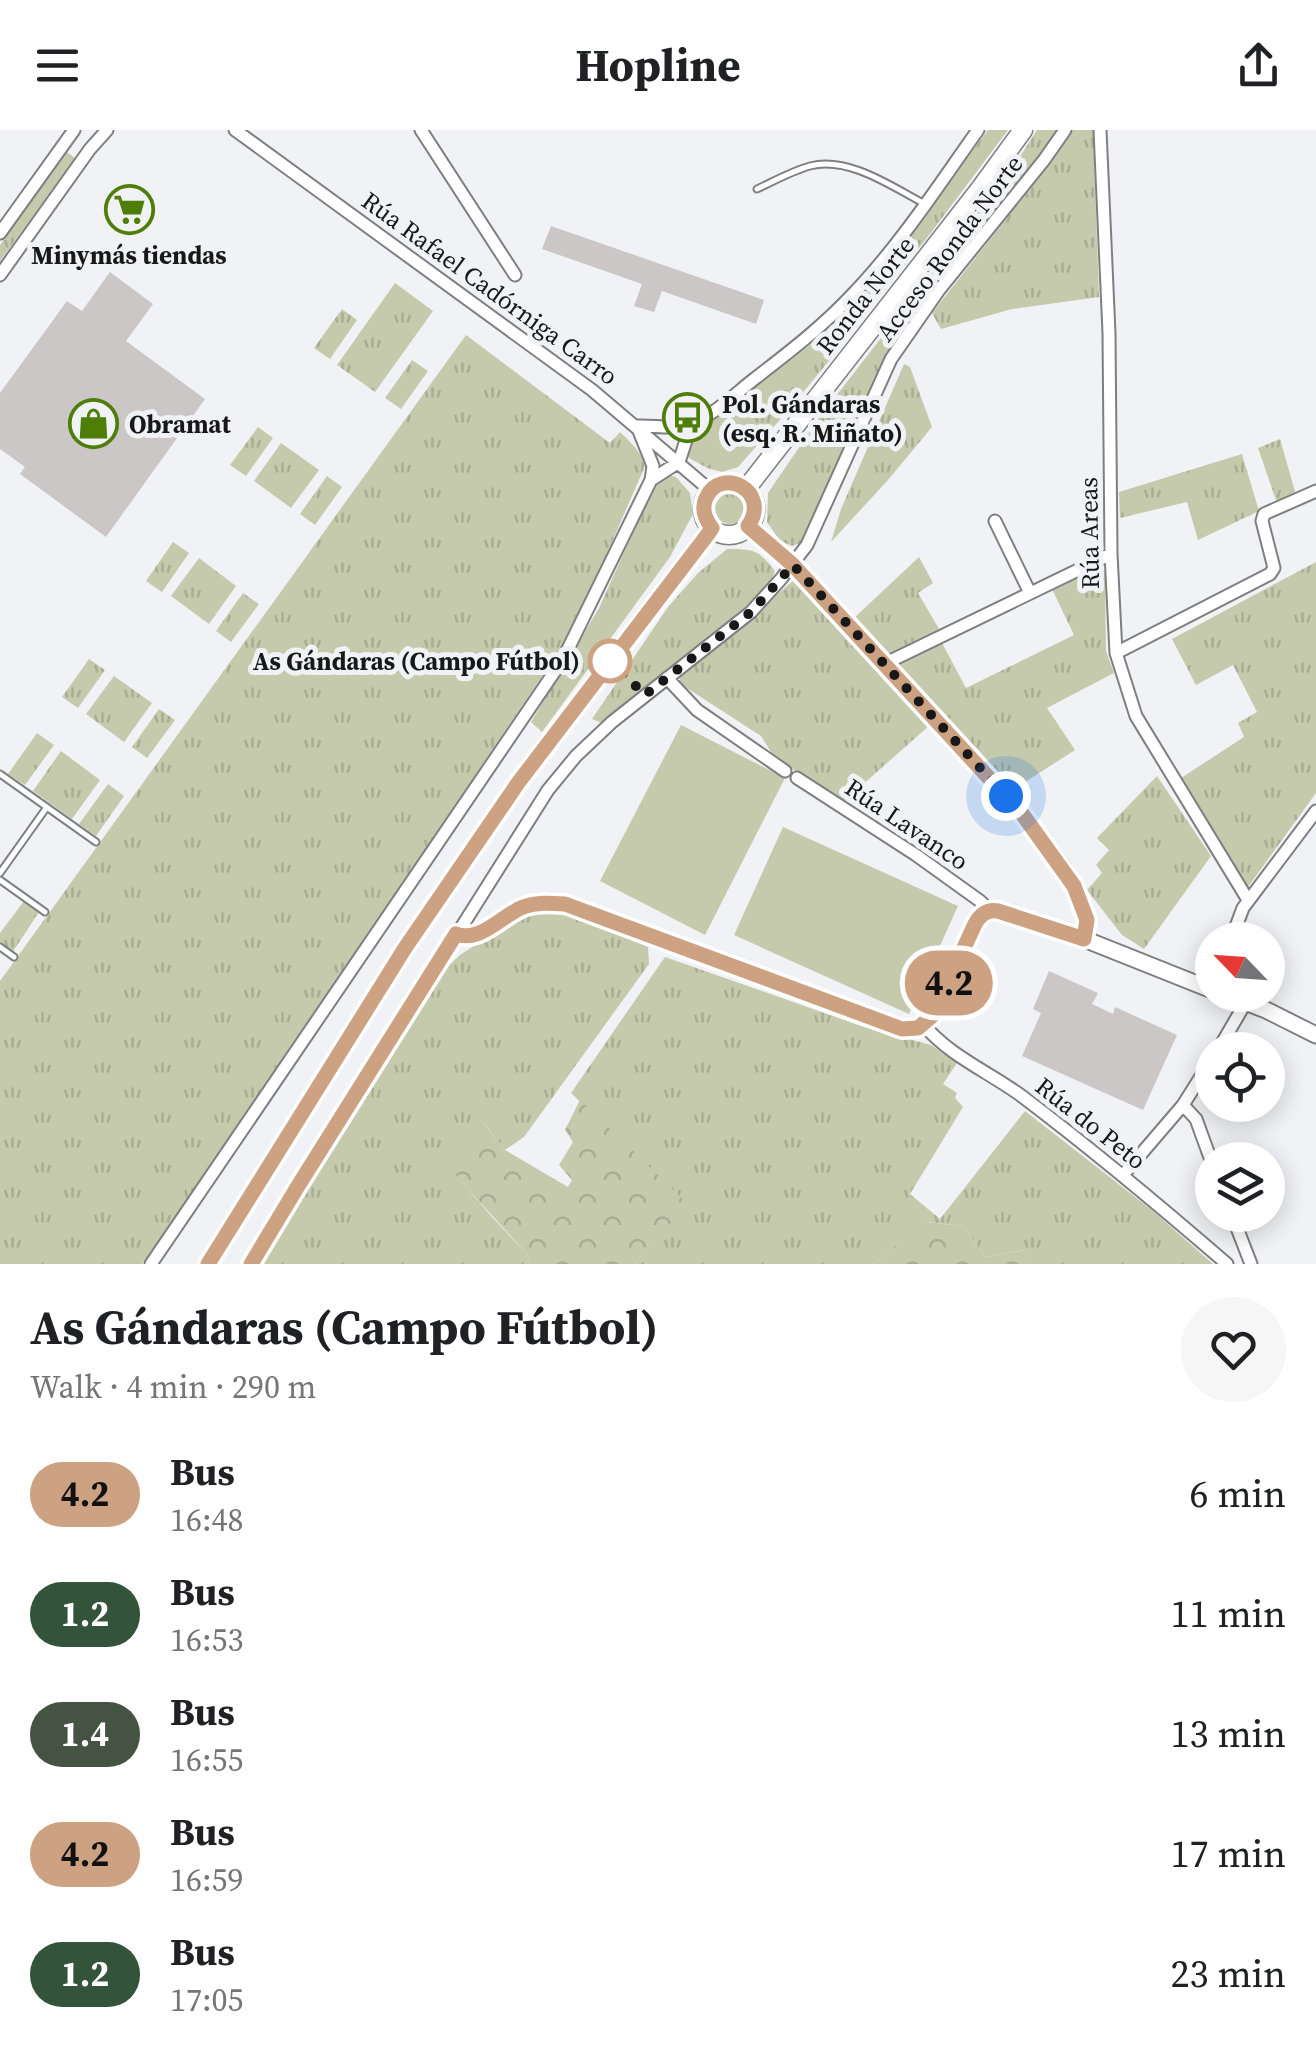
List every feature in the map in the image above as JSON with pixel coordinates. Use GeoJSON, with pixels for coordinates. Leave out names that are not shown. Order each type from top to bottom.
{"type":"FeatureCollection","features":[{"type":"Feature","properties":{"kind":"highway","name":"Ronda Norte"},"geometry":{"type":"LineString","coordinates":[[746,489],[1022,130]]}},
{"type":"Feature","properties":{"kind":"highway"},"geometry":{"type":"LineString","coordinates":[[724,483],[746,489],[752,495],[755,511],[748,526],[734,534],[712,528],[704,514],[711,491],[724,483]]}},
{"type":"Feature","properties":{"kind":"highway"},"geometry":{"type":"LineString","coordinates":[[208,1264],[405,948],[518,783],[712,528]]}},
{"type":"Feature","properties":{"kind":"main road"},"geometry":{"type":"LineString","coordinates":[[748,526],[793,565],[1023,815],[1074,886],[1085,912],[1084,939],[1195,983]]}},
{"type":"Feature","properties":{"kind":"main road"},"geometry":{"type":"LineString","coordinates":[[1267,1012],[1316,1035]]}},
{"type":"Feature","properties":{"kind":"street"},"geometry":{"type":"LineString","coordinates":[[0,233],[74,130]]}},
{"type":"Feature","properties":{"kind":"street"},"geometry":{"type":"LineString","coordinates":[[0,275],[106,130]]}},
{"type":"Feature","properties":{"kind":"street","name":"Rúa Rafael Cadórniga Carro"},"geometry":{"type":"LineString","coordinates":[[235,130],[537,348],[637,426],[711,491]]}},
{"type":"Feature","properties":{"kind":"street"},"geometry":{"type":"LineString","coordinates":[[421,130],[515,275]]}},
{"type":"Feature","properties":{"kind":"street"},"geometry":{"type":"LineString","coordinates":[[651,480],[679,462],[687,437],[709,414],[828,319],[885,258],[978,130]]}},
{"type":"Feature","properties":{"kind":"street","name":"Acceso Ronda Norte"},"geometry":{"type":"LineString","coordinates":[[251,1264],[548,790],[588,745],[751,612],[793,565],[808,545],[892,359],[939,290],[1065,130]]}},
{"type":"Feature","properties":{"kind":"street","name":"Rúa Areas"},"geometry":{"type":"LineString","coordinates":[[1100,130],[1110,333],[1111,554],[1116,654],[1136,716],[1248,900]]}},
{"type":"Feature","properties":{"kind":"street"},"geometry":{"type":"LineString","coordinates":[[150,1264],[554,671],[651,480],[653,466],[637,426],[689,425],[709,414]]}},
{"type":"Feature","properties":{"kind":"street"},"geometry":{"type":"LineString","coordinates":[[1116,654],[1270,574],[1274,568],[1262,521],[1264,514],[1316,491]]}},
{"type":"Feature","properties":{"kind":"street"},"geometry":{"type":"LineString","coordinates":[[995,521],[1030,593]]}},
{"type":"Feature","properties":{"kind":"street"},"geometry":{"type":"LineString","coordinates":[[884,664],[1111,554]]}},
{"type":"Feature","properties":{"kind":"street","name":"Rúa Lavanco"},"geometry":{"type":"LineString","coordinates":[[667,678],[696,710],[916,855],[992,910],[1084,939]]}},
{"type":"Feature","properties":{"kind":"street"},"geometry":{"type":"LineString","coordinates":[[1237,922],[1248,900],[1316,811]]}},
{"type":"Feature","properties":{"kind":"street"},"geometry":{"type":"LineString","coordinates":[[456,934],[473,937],[524,907],[548,902],[565,904],[907,1029],[923,1024],[938,1007],[978,920],[992,910]]}},
{"type":"Feature","properties":{"kind":"street","name":"Rúa do Peto"},"geometry":{"type":"LineString","coordinates":[[923,1024],[952,1050],[1123,1174],[1226,1264]]}},
{"type":"Feature","properties":{"kind":"street"},"geometry":{"type":"LineString","coordinates":[[1123,1174],[1195,1086]]}},
{"type":"Feature","properties":{"kind":"street"},"geometry":{"type":"LineString","coordinates":[[1183,1105],[1196,1120],[1204,1142]]}},
{"type":"Feature","properties":{"kind":"street"},"geometry":{"type":"LineString","coordinates":[[1239,1232],[1251,1264]]}},
{"type":"Feature","properties":{"kind":"lane"},"geometry":{"type":"LineString","coordinates":[[757,189],[812,166],[840,165],[926,205]]}},
{"type":"Feature","properties":{"kind":"lane"},"geometry":{"type":"LineString","coordinates":[[0,774],[96,842]]}},
{"type":"Feature","properties":{"kind":"lane"},"geometry":{"type":"LineString","coordinates":[[45,912],[0,877],[47,808]]}},
{"type":"Feature","properties":{"kind":"lane"},"geometry":{"type":"LineString","coordinates":[[0,947],[14,957]]}},
{"type":"Feature","properties":{"kind":"green space"},"geometry":{"type":"Polygon","coordinates":[[[988,130],[1008,130],[833,356],[738,467],[722,472],[689,458],[686,451],[691,436],[823,335],[860,300],[988,130]]]}},
{"type":"Feature","properties":{"kind":"green space"},"geometry":{"type":"Polygon","coordinates":[[[1037,130],[1058,130],[906,327],[871,386],[801,543],[792,546],[780,541],[767,522],[768,493],[819,418],[1014,166],[1037,130]]]}},
{"type":"Feature","properties":{"kind":"green space"},"geometry":{"type":"Polygon","coordinates":[[[1073,130],[1093,130],[1099,297],[1012,309],[941,329],[932,313],[1073,130]]]}},
{"type":"Feature","properties":{"kind":"green space"},"geometry":{"type":"Polygon","coordinates":[[[67,152],[75,158],[0,261],[0,245],[67,152]]]}},
{"type":"Feature","properties":{"kind":"green space"},"geometry":{"type":"Polygon","coordinates":[[[395,283],[433,311],[375,392],[337,365],[395,283]]]}},
{"type":"Feature","properties":{"kind":"green space"},"geometry":{"type":"Polygon","coordinates":[[[342,309],[357,320],[330,359],[314,348],[342,309]]]}},
{"type":"Feature","properties":{"kind":"green space"},"geometry":{"type":"Polygon","coordinates":[[[466,335],[610,443],[620,432],[645,466],[565,642],[142,1264],[0,1264],[0,981],[466,335]]]}},
{"type":"Feature","properties":{"kind":"green space"},"geometry":{"type":"Polygon","coordinates":[[[412,360],[428,371],[401,409],[385,398],[412,360]]]}},
{"type":"Feature","properties":{"kind":"green space"},"geometry":{"type":"Polygon","coordinates":[[[904,364],[910,367],[932,427],[831,542],[841,509],[904,364]]]}},
{"type":"Feature","properties":{"kind":"green space"},"geometry":{"type":"Polygon","coordinates":[[[258,427],[273,438],[246,476],[230,465],[258,427]]]}},
{"type":"Feature","properties":{"kind":"green space"},"geometry":{"type":"Polygon","coordinates":[[[1280,439],[1296,495],[1277,503],[1258,448],[1280,439]]]}},
{"type":"Feature","properties":{"kind":"green space"},"geometry":{"type":"Polygon","coordinates":[[[281,443],[319,470],[291,508],[254,481],[281,443]]]}},
{"type":"Feature","properties":{"kind":"green space"},"geometry":{"type":"Polygon","coordinates":[[[1242,454],[1259,511],[1198,540],[1187,502],[1120,518],[1119,492],[1242,454]]]}},
{"type":"Feature","properties":{"kind":"green space"},"geometry":{"type":"Polygon","coordinates":[[[663,474],[676,477],[690,493],[693,514],[670,557],[542,732],[531,722],[599,608],[663,474]]]}},
{"type":"Feature","properties":{"kind":"green space"},"geometry":{"type":"Polygon","coordinates":[[[327,476],[342,487],[315,525],[300,514],[327,476]]]}},
{"type":"Feature","properties":{"kind":"green space"},"geometry":{"type":"Polygon","coordinates":[[[730,494],[741,498],[745,509],[741,520],[730,524],[719,520],[715,509],[719,498],[730,494]]]}},
{"type":"Feature","properties":{"kind":"green space"},"geometry":{"type":"Polygon","coordinates":[[[173,542],[189,553],[162,592],[146,581],[173,542]]]}},
{"type":"Feature","properties":{"kind":"green space"},"geometry":{"type":"Polygon","coordinates":[[[727,549],[750,550],[760,555],[775,571],[771,582],[602,723],[592,719],[668,607],[698,573],[727,549]]]}},
{"type":"Feature","properties":{"kind":"green space"},"geometry":{"type":"Polygon","coordinates":[[[919,557],[933,583],[918,593],[939,629],[886,655],[853,619],[919,557]]]}},
{"type":"Feature","properties":{"kind":"green space"},"geometry":{"type":"Polygon","coordinates":[[[199,558],[236,586],[209,624],[171,596],[199,558]]]}},
{"type":"Feature","properties":{"kind":"green space"},"geometry":{"type":"Polygon","coordinates":[[[1316,562],[1316,793],[1248,887],[1178,780],[1244,737],[1238,723],[1257,712],[1233,665],[1196,685],[1172,639],[1316,562]]]}},
{"type":"Feature","properties":{"kind":"green space"},"geometry":{"type":"Polygon","coordinates":[[[1101,566],[1105,573],[1106,651],[1114,673],[1047,708],[1075,750],[1011,791],[896,669],[904,659],[942,643],[966,688],[1074,635],[1052,589],[1101,566]]]}},
{"type":"Feature","properties":{"kind":"green space"},"geometry":{"type":"Polygon","coordinates":[[[794,580],[931,724],[843,802],[774,757],[761,736],[679,683],[680,677],[794,580]]]}},
{"type":"Feature","properties":{"kind":"green space"},"geometry":{"type":"Polygon","coordinates":[[[243,593],[259,604],[231,642],[216,631],[243,593]]]}},
{"type":"Feature","properties":{"kind":"green space"},"geometry":{"type":"Polygon","coordinates":[[[89,659],[105,670],[78,708],[62,697],[89,659]]]}},
{"type":"Feature","properties":{"kind":"green space"},"geometry":{"type":"Polygon","coordinates":[[[114,676],[152,703],[124,742],[86,714],[114,676]]]}},
{"type":"Feature","properties":{"kind":"green space"},"geometry":{"type":"Polygon","coordinates":[[[159,709],[175,720],[147,758],[132,747],[159,709]]]}},
{"type":"Feature","properties":{"kind":"green space"},"geometry":{"type":"Polygon","coordinates":[[[681,725],[785,778],[705,935],[600,881],[681,725]]]}},
{"type":"Feature","properties":{"kind":"green space"},"geometry":{"type":"Polygon","coordinates":[[[37,733],[54,745],[25,785],[8,774],[37,733]]]}},
{"type":"Feature","properties":{"kind":"green space"},"geometry":{"type":"Polygon","coordinates":[[[61,751],[100,780],[72,819],[33,791],[61,751]]]}},
{"type":"Feature","properties":{"kind":"green space"},"geometry":{"type":"Polygon","coordinates":[[[1157,776],[1211,856],[1144,949],[1122,935],[1087,890],[1102,873],[1096,865],[1109,850],[1097,838],[1157,776]]]}},
{"type":"Feature","properties":{"kind":"green space"},"geometry":{"type":"Polygon","coordinates":[[[108,784],[124,796],[96,836],[79,824],[108,784]]]}},
{"type":"Feature","properties":{"kind":"green space"},"geometry":{"type":"Polygon","coordinates":[[[783,827],[958,906],[909,1014],[734,935],[783,827]]]}},
{"type":"Feature","properties":{"kind":"green space"},"geometry":{"type":"Polygon","coordinates":[[[24,901],[39,912],[12,953],[0,944],[0,933],[24,901]]]}},
{"type":"Feature","properties":{"kind":"green space"},"geometry":{"type":"Polygon","coordinates":[[[543,912],[569,915],[648,947],[649,964],[524,1137],[505,1150],[483,1122],[447,1165],[528,1255],[530,1264],[261,1264],[438,976],[460,955],[518,917],[543,912]]]}},
{"type":"Feature","properties":{"kind":"green space"},"geometry":{"type":"Polygon","coordinates":[[[665,957],[864,1027],[931,1045],[957,1063],[943,1084],[957,1093],[955,1098],[963,1107],[910,1194],[940,1219],[1025,1111],[1153,1211],[1213,1264],[1030,1264],[1025,1250],[985,1257],[964,1226],[926,1222],[873,1264],[634,1264],[687,1204],[571,1093],[665,957]]]}},
{"type":"Feature","properties":{"kind":"green space"},"geometry":{"type":"Polygon","coordinates":[[[580,1100],[688,1204],[634,1264],[530,1264],[528,1255],[446,1165],[482,1121],[505,1150],[568,1187],[572,1180],[559,1165],[573,1142],[565,1130],[580,1100]]]}},
{"type":"Feature","properties":{"kind":"green space"},"geometry":{"type":"Polygon","coordinates":[[[925,1222],[964,1226],[985,1257],[1026,1250],[1030,1264],[873,1264],[925,1222]]]}},
{"type":"Feature","properties":{"kind":"building"},"geometry":{"type":"Polygon","coordinates":[[[551,226],[764,300],[756,324],[662,291],[654,312],[634,306],[642,284],[542,249],[551,226]]]}},
{"type":"Feature","properties":{"kind":"building","name":"Obramat"},"geometry":{"type":"Polygon","coordinates":[[[110,272],[153,304],[126,341],[205,399],[106,537],[20,474],[25,467],[0,449],[0,393],[67,301],[82,311],[110,272]]]}},
{"type":"Feature","properties":{"kind":"building"},"geometry":{"type":"Polygon","coordinates":[[[1049,971],[1098,993],[1092,1004],[1113,1014],[1115,1007],[1177,1035],[1143,1110],[1022,1056],[1041,1013],[1033,1009],[1049,971]]]}},
{"type":"Feature","properties":{"kind":"bus line","name":"4.2"},"geometry":{"type":"LineString","coordinates":[[208,1264],[405,948],[518,783],[712,528],[704,514],[706,498],[724,483],[740,485],[752,495],[754,503],[753,519],[748,526],[793,565],[1023,815],[1074,886],[1087,920],[1084,939],[990,910],[975,924],[933,1015],[918,1028],[902,1029],[565,904],[548,902],[524,907],[473,937],[456,934],[251,1264]]}},
{"type":"Feature","properties":{"kind":"place","name":"Minymás tiendas"},"geometry":{"type":"Point","coordinates":[129,209]}},
{"type":"Feature","properties":{"kind":"place","name":"Pol. Gándaras (esq. R. Miñato)"},"geometry":{"type":"Point","coordinates":[687,418]}},
{"type":"Feature","properties":{"kind":"place","name":"Obramat"},"geometry":{"type":"Point","coordinates":[94,424]}},
{"type":"Feature","properties":{"kind":"place","name":"As Gándaras (Campo Fútbol)"},"geometry":{"type":"Point","coordinates":[610,661]}},
{"type":"Feature","properties":{"kind":"route"},"geometry":{"type":"LineString","coordinates":[[610,661],[645,695],[751,612],[793,565],[1006,796]]}}]}
